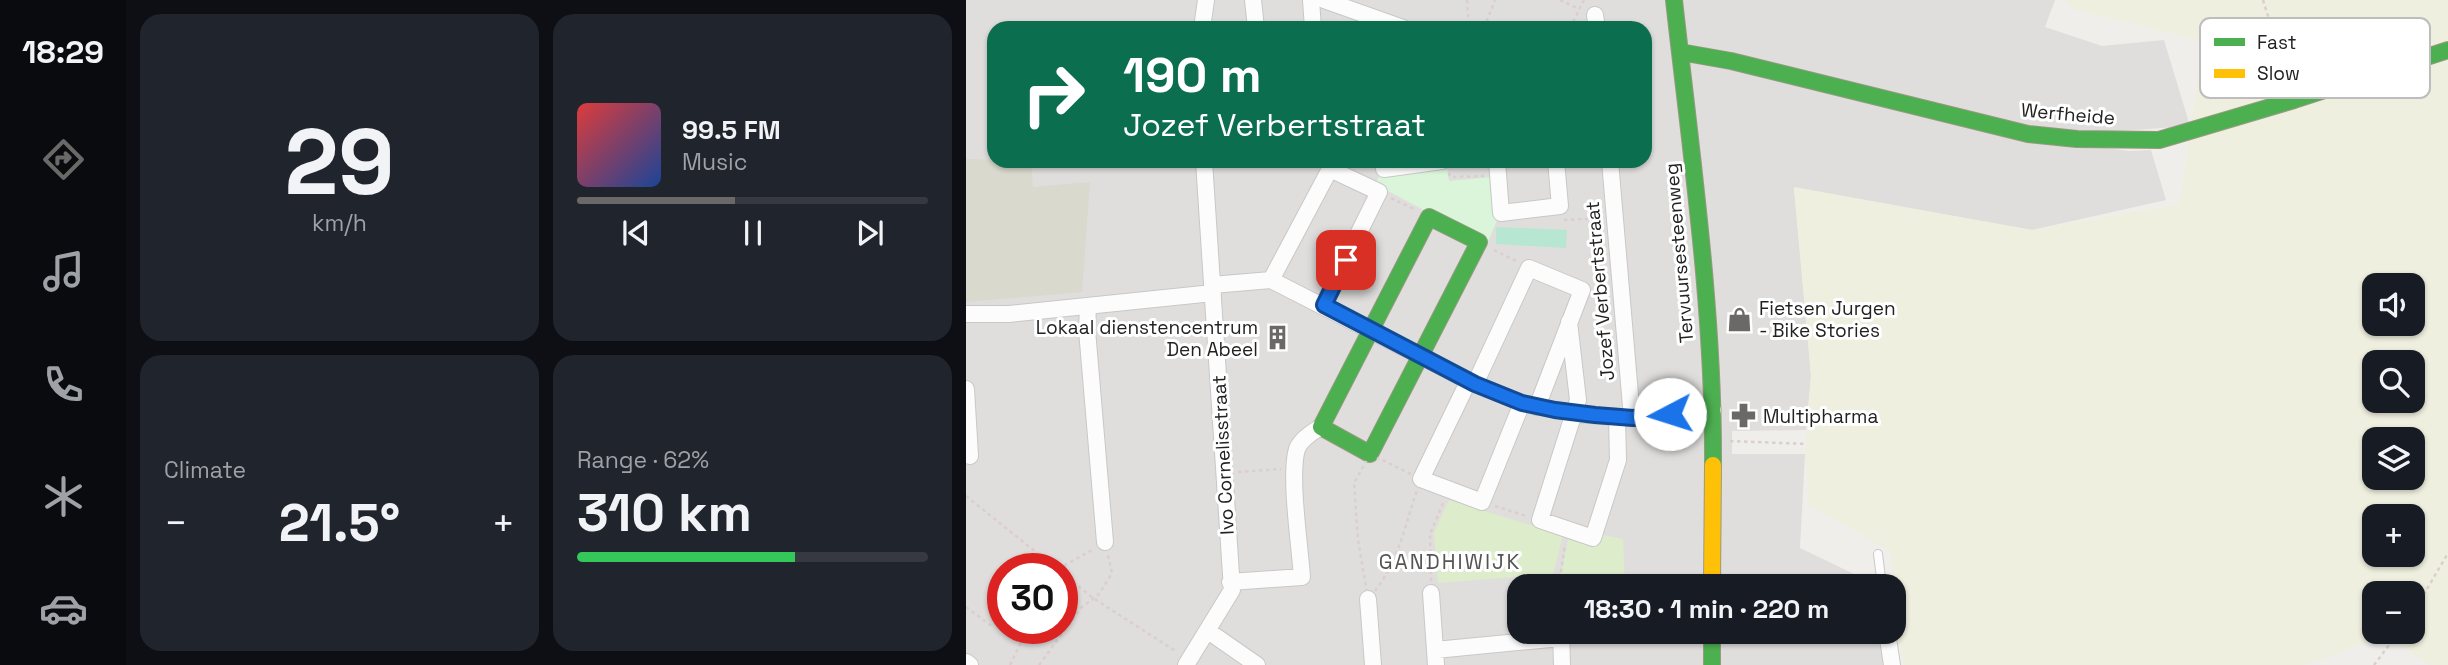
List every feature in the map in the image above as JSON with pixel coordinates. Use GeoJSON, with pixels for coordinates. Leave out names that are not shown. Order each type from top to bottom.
{"type":"FeatureCollection","features":[{"type":"Feature","properties":{"kind":"street"},"geometry":{"type":"LineString","coordinates":[[1203,21],[1206,0]]}},
{"type":"Feature","properties":{"kind":"street"},"geometry":{"type":"LineString","coordinates":[[1253,0],[1255,21]]}},
{"type":"Feature","properties":{"kind":"street"},"geometry":{"type":"LineString","coordinates":[[1311,0],[1312,21]]}},
{"type":"Feature","properties":{"kind":"street"},"geometry":{"type":"LineString","coordinates":[[1324,0],[1369,21]]}},
{"type":"Feature","properties":{"kind":"street","name":"Tervuursesteenweg"},"geometry":{"type":"LineString","coordinates":[[1674,0],[1698,212],[1713,410],[1712,574]]}},
{"type":"Feature","properties":{"kind":"street","name":"Werfheide"},"geometry":{"type":"LineString","coordinates":[[2430,56],[2448,50]]}},
{"type":"Feature","properties":{"kind":"street","name":"Werfheide"},"geometry":{"type":"LineString","coordinates":[[1680,52],[1731,61],[2028,134],[2077,139],[2159,140],[2300,98]]}},
{"type":"Feature","properties":{"kind":"street","name":"Ivo Cornelisstraat"},"geometry":{"type":"LineString","coordinates":[[1187,662],[1232,590],[1205,168]]}},
{"type":"Feature","properties":{"kind":"street"},"geometry":{"type":"LineString","coordinates":[[1497,168],[1501,213],[1560,206],[1557,168]]}},
{"type":"Feature","properties":{"kind":"street","name":"Jozef Verbertstraat"},"geometry":{"type":"LineString","coordinates":[[1569,322],[1578,400],[1540,520],[1593,538],[1618,460],[1625,417],[1621,287],[1611,168]]}},
{"type":"Feature","properties":{"kind":"street"},"geometry":{"type":"LineString","coordinates":[[1271,280],[1330,169],[1379,192],[1324,305]]}},
{"type":"Feature","properties":{"kind":"street"},"geometry":{"type":"LineString","coordinates":[[1230,582],[1302,578],[1294,468],[1298,446],[1310,433],[1321,427],[1429,217],[1479,242],[1370,454],[1321,427]]}},
{"type":"Feature","properties":{"kind":"street"},"geometry":{"type":"LineString","coordinates":[[1482,502],[1421,479],[1528,268]]}},
{"type":"Feature","properties":{"kind":"street","name":"Jozef Verbertstraat"},"geometry":{"type":"LineString","coordinates":[[1482,502],[1582,290],[1528,268]]}},
{"type":"Feature","properties":{"kind":"street"},"geometry":{"type":"LineString","coordinates":[[966,314],[1009,314],[1088,306],[1271,280],[1472,382],[1529,405],[1575,414],[1625,417],[1713,410]]}},
{"type":"Feature","properties":{"kind":"street"},"geometry":{"type":"LineString","coordinates":[[1088,306],[1087,330],[1105,542]]}},
{"type":"Feature","properties":{"kind":"street"},"geometry":{"type":"LineString","coordinates":[[966,389],[970,456]]}},
{"type":"Feature","properties":{"kind":"street"},"geometry":{"type":"LineString","coordinates":[[1431,593],[1435,657],[1509,644]]}},
{"type":"Feature","properties":{"kind":"street"},"geometry":{"type":"LineString","coordinates":[[1367,599],[1373,665]]}},
{"type":"Feature","properties":{"kind":"street"},"geometry":{"type":"LineString","coordinates":[[1208,631],[1256,665]]}},
{"type":"Feature","properties":{"kind":"street"},"geometry":{"type":"LineString","coordinates":[[1561,644],[1562,665]]}},
{"type":"Feature","properties":{"kind":"street"},"geometry":{"type":"LineString","coordinates":[[1712,644],[1712,665]]}},
{"type":"Feature","properties":{"kind":"street"},"geometry":{"type":"LineString","coordinates":[[1889,644],[1892,665]]}},
{"type":"Feature","properties":{"kind":"street"},"geometry":{"type":"LineString","coordinates":[[966,662],[970,665]]}},
{"type":"Feature","properties":{"kind":"lane"},"geometry":{"type":"LineString","coordinates":[[1878,554],[1880,574]]}},
{"type":"Feature","properties":{"kind":"path"},"geometry":{"type":"LineString","coordinates":[[1467,0],[1468,21]]}},
{"type":"Feature","properties":{"kind":"path"},"geometry":{"type":"LineString","coordinates":[[1487,21],[1495,0]]}},
{"type":"Feature","properties":{"kind":"path"},"geometry":{"type":"LineString","coordinates":[[1560,0],[1579,10]]}},
{"type":"Feature","properties":{"kind":"path"},"geometry":{"type":"LineString","coordinates":[[1574,21],[1584,0]]}},
{"type":"Feature","properties":{"kind":"path"},"geometry":{"type":"LineString","coordinates":[[2263,0],[2269,18]]}},
{"type":"Feature","properties":{"kind":"path"},"geometry":{"type":"LineString","coordinates":[[1448,168],[1450,177],[1497,168]]}},
{"type":"Feature","properties":{"kind":"path"},"geometry":{"type":"LineString","coordinates":[[1379,192],[1429,217]]}},
{"type":"Feature","properties":{"kind":"path"},"geometry":{"type":"LineString","coordinates":[[1556,206],[1558,221],[1615,217]]}},
{"type":"Feature","properties":{"kind":"path"},"geometry":{"type":"LineString","coordinates":[[1479,242],[1528,268]]}},
{"type":"Feature","properties":{"kind":"path"},"geometry":{"type":"LineString","coordinates":[[1582,290],[1590,288],[1602,292],[1621,287]]}},
{"type":"Feature","properties":{"kind":"path"},"geometry":{"type":"LineString","coordinates":[[1714,440],[1807,444]]}},
{"type":"Feature","properties":{"kind":"path"},"geometry":{"type":"LineString","coordinates":[[1370,454],[1421,479],[1405,535],[1379,586],[1367,599],[1358,540],[1354,483],[1370,454]]}},
{"type":"Feature","properties":{"kind":"path"},"geometry":{"type":"LineString","coordinates":[[1225,474],[1294,468]]}},
{"type":"Feature","properties":{"kind":"path"},"geometry":{"type":"LineString","coordinates":[[1431,593],[1430,534],[1448,490]]}},
{"type":"Feature","properties":{"kind":"path"},"geometry":{"type":"LineString","coordinates":[[966,496],[1038,553]]}},
{"type":"Feature","properties":{"kind":"path"},"geometry":{"type":"LineString","coordinates":[[1482,502],[1540,520]]}},
{"type":"Feature","properties":{"kind":"path"},"geometry":{"type":"LineString","coordinates":[[1561,574],[1567,529]]}},
{"type":"Feature","properties":{"kind":"path"},"geometry":{"type":"LineString","coordinates":[[1039,665],[1081,608],[1099,594],[1112,573],[1105,542],[1078,558]]}},
{"type":"Feature","properties":{"kind":"path"},"geometry":{"type":"LineString","coordinates":[[2425,592],[2448,553]]}},
{"type":"Feature","properties":{"kind":"path"},"geometry":{"type":"LineString","coordinates":[[1078,586],[1187,662]]}},
{"type":"Feature","properties":{"kind":"path"},"geometry":{"type":"LineString","coordinates":[[966,607],[987,623]]}},
{"type":"Feature","properties":{"kind":"path"},"geometry":{"type":"LineString","coordinates":[[1010,665],[1020,644]]}},
{"type":"Feature","properties":{"kind":"path"},"geometry":{"type":"LineString","coordinates":[[2374,665],[2390,644]]}},
{"type":"Feature","properties":{"kind":"shaded area"},"geometry":{"type":"Polygon","coordinates":[[[966,0],[2055,0],[2045,27],[2102,46],[2164,40],[2190,126],[2077,134],[2100,147],[2129,151],[2151,150],[2166,200],[2032,230],[1794,188],[1811,375],[1806,430],[1732,431],[1732,454],[1805,454],[1800,548],[1854,574],[1507,574],[1507,644],[1881,644],[1885,665],[966,665],[966,0]]]}},
{"type":"Feature","properties":{"kind":"shaded area"},"geometry":{"type":"Polygon","coordinates":[[[966,159],[987,160],[987,168],[1032,168],[1033,187],[1090,182],[1082,292],[966,302],[966,159]]]}},
{"type":"Feature","properties":{"kind":"green space"},"geometry":{"type":"Polygon","coordinates":[[[2066,0],[2448,0],[2448,665],[2429,665],[2399,644],[2425,644],[2425,581],[2362,581],[2363,644],[2304,665],[1905,665],[1899,644],[1906,644],[1906,574],[1893,574],[1890,551],[1809,505],[1805,454],[1811,375],[1794,187],[2032,230],[2180,204],[2200,62],[2200,98],[2430,98],[2430,18],[2200,18],[2200,40],[2073,9],[2066,0]]]}},
{"type":"Feature","properties":{"kind":"green space"},"geometry":{"type":"Polygon","coordinates":[[[1447,168],[1449,181],[1493,177],[1498,218],[1487,244],[1375,184],[1380,175],[1447,168]]]}},
{"type":"Feature","properties":{"kind":"green space"},"geometry":{"type":"Polygon","coordinates":[[[1496,227],[1567,230],[1566,248],[1496,244],[1496,227]]]}},
{"type":"Feature","properties":{"kind":"green space"},"geometry":{"type":"Polygon","coordinates":[[[1449,500],[1563,535],[1553,574],[1507,574],[1507,578],[1438,583],[1434,533],[1449,500]]]}},
{"type":"Feature","properties":{"kind":"green space"},"geometry":{"type":"Polygon","coordinates":[[[1603,535],[1623,539],[1624,574],[1561,574],[1569,536],[1599,544],[1603,535]]]}},
{"type":"Feature","properties":{"kind":"traffic: fast"},"geometry":{"type":"LineString","coordinates":[[1674,0],[1706,290],[1713,465]]}},
{"type":"Feature","properties":{"kind":"traffic: fast"},"geometry":{"type":"LineString","coordinates":[[2430,56],[2448,50]]}},
{"type":"Feature","properties":{"kind":"traffic: fast"},"geometry":{"type":"LineString","coordinates":[[1680,52],[1731,61],[2028,134],[2077,139],[2159,140],[2300,98]]}},
{"type":"Feature","properties":{"kind":"traffic: fast"},"geometry":{"type":"LineString","coordinates":[[1429,217],[1479,242],[1370,454],[1321,427],[1429,217]]}},
{"type":"Feature","properties":{"kind":"traffic: fast"},"geometry":{"type":"LineString","coordinates":[[1712,644],[1712,665]]}},
{"type":"Feature","properties":{"kind":"traffic: slow"},"geometry":{"type":"LineString","coordinates":[[1712,574],[1713,465]]}},
{"type":"Feature","properties":{"kind":"place","name":"Fietsen Jurgen - Bike Stories"},"geometry":{"type":"Point","coordinates":[1739,319]}},
{"type":"Feature","properties":{"kind":"place","name":"Lokaal dienstencentrum Den Abeel"},"geometry":{"type":"Point","coordinates":[1278,338]}},
{"type":"Feature","properties":{"kind":"place","name":"Multipharma"},"geometry":{"type":"Point","coordinates":[1743,416]}},
{"type":"Feature","properties":{"kind":"district","name":"GANDHIWIJK"},"geometry":{"type":"Point","coordinates":[1450,561]}},
{"type":"Feature","properties":{"kind":"route"},"geometry":{"type":"LineString","coordinates":[[1346,260],[1324,305],[1475,384],[1522,403],[1575,414],[1633,418],[1670,414]]}}]}
